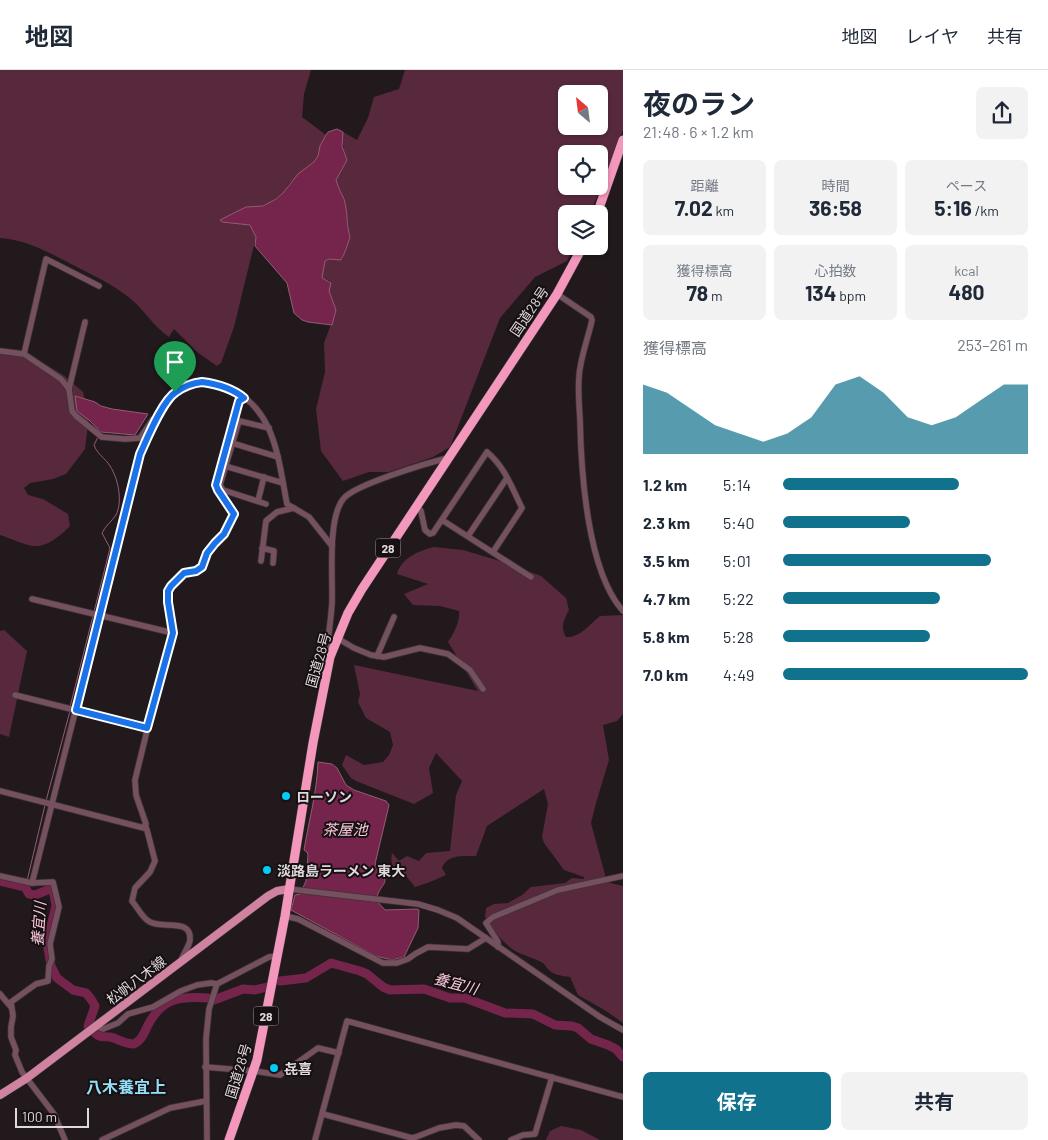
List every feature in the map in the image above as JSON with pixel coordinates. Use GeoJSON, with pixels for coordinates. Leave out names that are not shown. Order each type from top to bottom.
{"type":"FeatureCollection","features":[{"type":"Feature","properties":{"kind":"highway"},"geometry":{"type":"LineString","coordinates":[[600,205],[623,140]]}},
{"type":"Feature","properties":{"kind":"highway","name":"国道28号"},"geometry":{"type":"LineString","coordinates":[[229,1140],[257,1060],[285,916],[313,743],[330,657],[337,638],[362,588],[557,294],[578,255]]}},
{"type":"Feature","properties":{"kind":"main road","name":"松帆八木線"},"geometry":{"type":"LineString","coordinates":[[0,1095],[27,1078],[268,896],[278,891],[289,889]]}},
{"type":"Feature","properties":{"kind":"street"},"geometry":{"type":"LineString","coordinates":[[24,354],[46,259],[99,286]]}},
{"type":"Feature","properties":{"kind":"street"},"geometry":{"type":"LineString","coordinates":[[557,294],[591,317],[592,320],[579,375],[582,459],[592,543],[607,586],[623,611]]}},
{"type":"Feature","properties":{"kind":"street"},"geometry":{"type":"LineString","coordinates":[[85,322],[69,389],[70,403],[74,414],[100,435],[125,439],[140,438],[152,418],[158,417]]}},
{"type":"Feature","properties":{"kind":"street"},"geometry":{"type":"LineString","coordinates":[[0,351],[24,354],[60,379],[69,389]]}},
{"type":"Feature","properties":{"kind":"street"},"geometry":{"type":"LineString","coordinates":[[28,882],[95,615],[140,454],[158,417],[175,392],[197,383],[215,384],[230,389],[244,398],[269,428],[276,444],[287,504],[309,517],[332,546]]}},
{"type":"Feature","properties":{"kind":"street"},"geometry":{"type":"LineString","coordinates":[[181,961],[190,942],[190,933],[186,927],[181,925],[160,925],[147,920],[132,901],[135,888],[150,872],[155,861],[146,824],[136,795],[135,780],[173,633],[168,591],[184,573],[196,571],[202,567],[207,553],[224,534],[234,514],[216,485],[239,401],[244,398]]}},
{"type":"Feature","properties":{"kind":"street"},"geometry":{"type":"LineString","coordinates":[[266,504],[223,490],[220,485],[239,421],[269,428]]}},
{"type":"Feature","properties":{"kind":"street"},"geometry":{"type":"LineString","coordinates":[[232,443],[278,457]]}},
{"type":"Feature","properties":{"kind":"street"},"geometry":{"type":"LineString","coordinates":[[416,506],[421,511],[424,530],[430,534],[433,533],[488,452],[498,461],[522,508],[493,552]]}},
{"type":"Feature","properties":{"kind":"street"},"geometry":{"type":"LineString","coordinates":[[330,657],[327,653],[332,605],[332,546],[335,515],[344,498],[369,484],[429,462],[448,458]]}},
{"type":"Feature","properties":{"kind":"street"},"geometry":{"type":"LineString","coordinates":[[226,466],[283,483]]}},
{"type":"Feature","properties":{"kind":"street"},"geometry":{"type":"LineString","coordinates":[[258,501],[264,477]]}},
{"type":"Feature","properties":{"kind":"street"},"geometry":{"type":"LineString","coordinates":[[468,536],[507,478]]}},
{"type":"Feature","properties":{"kind":"street"},"geometry":{"type":"LineString","coordinates":[[261,561],[266,521],[277,512],[294,508]]}},
{"type":"Feature","properties":{"kind":"street"},"geometry":{"type":"LineString","coordinates":[[442,520],[531,577]]}},
{"type":"Feature","properties":{"kind":"street"},"geometry":{"type":"LineString","coordinates":[[262,548],[274,551],[274,563]]}},
{"type":"Feature","properties":{"kind":"street"},"geometry":{"type":"LineString","coordinates":[[32,599],[173,633]]}},
{"type":"Feature","properties":{"kind":"street"},"geometry":{"type":"LineString","coordinates":[[377,656],[394,617]]}},
{"type":"Feature","properties":{"kind":"street"},"geometry":{"type":"LineString","coordinates":[[337,638],[354,648],[377,656],[384,657],[420,648],[448,654],[470,670],[483,689]]}},
{"type":"Feature","properties":{"kind":"street"},"geometry":{"type":"LineString","coordinates":[[16,695],[147,728]]}},
{"type":"Feature","properties":{"kind":"street"},"geometry":{"type":"LineString","coordinates":[[0,791],[144,828],[145,826]]}},
{"type":"Feature","properties":{"kind":"street"},"geometry":{"type":"LineString","coordinates":[[0,876],[28,882],[53,882],[58,902],[59,907],[50,944],[52,959],[49,966],[48,980],[36,984],[11,1002],[13,1016],[11,1037],[16,1050],[15,1055],[22,1072],[54,1114],[65,1140]]}},
{"type":"Feature","properties":{"kind":"street"},"geometry":{"type":"LineString","coordinates":[[498,947],[498,942],[486,923],[493,917],[558,890],[623,876]]}},
{"type":"Feature","properties":{"kind":"street"},"geometry":{"type":"LineString","coordinates":[[289,889],[418,904],[457,918],[600,1017],[623,1030]]}},
{"type":"Feature","properties":{"kind":"street"},"geometry":{"type":"LineString","coordinates":[[285,916],[298,919],[383,963],[397,963],[428,947],[468,949],[486,938]]}},
{"type":"Feature","properties":{"kind":"street"},"geometry":{"type":"LineString","coordinates":[[96,1026],[103,1029],[118,1022],[128,1014],[153,1007],[181,991],[197,985],[217,984],[269,956],[277,956]]}},
{"type":"Feature","properties":{"kind":"street"},"geometry":{"type":"LineString","coordinates":[[207,1140],[206,1038],[209,1009],[217,984]]}},
{"type":"Feature","properties":{"kind":"street"},"geometry":{"type":"LineString","coordinates":[[0,994],[11,1007]]}},
{"type":"Feature","properties":{"kind":"street"},"geometry":{"type":"LineString","coordinates":[[315,1140],[347,1021],[623,1097]]}},
{"type":"Feature","properties":{"kind":"street"},"geometry":{"type":"LineString","coordinates":[[205,1067],[254,1070],[280,1074],[318,1048],[339,1053]]}},
{"type":"Feature","properties":{"kind":"street"},"geometry":{"type":"LineString","coordinates":[[511,1140],[523,1135],[534,1134],[552,1077]]}},
{"type":"Feature","properties":{"kind":"street"},"geometry":{"type":"LineString","coordinates":[[102,1140],[170,1108],[206,1101]]}},
{"type":"Feature","properties":{"kind":"street"},"geometry":{"type":"LineString","coordinates":[[323,1114],[412,1138],[439,1128],[456,1125],[464,1126],[479,1140]]}},
{"type":"Feature","properties":{"kind":"shaded area"},"geometry":{"type":"Polygon","coordinates":[[[0,70],[311,70],[304,94],[302,117],[326,135],[320,146],[318,156],[314,162],[289,184],[283,193],[268,204],[254,208],[246,207],[222,222],[250,225],[256,237],[234,327],[221,363],[217,366],[197,352],[174,329],[169,337],[131,299],[110,284],[37,247],[19,241],[0,238],[0,70]]]}},
{"type":"Feature","properties":{"kind":"shaded area"},"geometry":{"type":"Polygon","coordinates":[[[405,70],[623,70],[623,130],[608,169],[608,145],[558,145],[558,195],[598,195],[593,205],[558,205],[558,255],[570,255],[567,261],[535,277],[500,318],[450,447],[433,457],[389,472],[369,472],[343,481],[321,451],[316,409],[325,372],[324,343],[336,311],[329,291],[330,281],[322,278],[325,261],[329,259],[343,259],[350,237],[344,199],[336,180],[347,160],[342,136],[343,132],[357,140],[368,118],[374,97],[399,89],[405,70]]]}},
{"type":"Feature","properties":{"kind":"shaded area"},"geometry":{"type":"Polygon","coordinates":[[[0,351],[37,359],[63,375],[83,392],[89,417],[85,449],[66,474],[53,479],[30,483],[24,488],[28,495],[43,499],[68,514],[70,526],[54,539],[40,546],[27,545],[0,535],[0,351]]]}},
{"type":"Feature","properties":{"kind":"shaded area"},"geometry":{"type":"Polygon","coordinates":[[[434,547],[463,550],[510,564],[541,576],[566,598],[569,610],[563,626],[566,637],[580,633],[600,616],[623,615],[623,714],[617,721],[603,725],[609,760],[591,823],[607,882],[623,886],[623,1023],[578,995],[570,977],[552,973],[543,963],[512,949],[491,927],[485,917],[486,908],[494,904],[508,903],[531,887],[565,883],[572,878],[584,879],[584,877],[564,870],[544,843],[542,837],[548,804],[544,789],[487,826],[476,856],[461,856],[448,860],[442,868],[446,875],[415,887],[407,877],[399,877],[392,863],[392,853],[399,861],[407,856],[419,861],[426,853],[450,851],[456,795],[462,781],[436,753],[429,768],[433,793],[414,804],[356,781],[351,778],[342,765],[346,755],[364,765],[383,762],[389,755],[393,745],[390,732],[366,718],[358,702],[360,694],[354,665],[478,691],[448,642],[458,623],[459,611],[440,606],[413,605],[404,594],[428,584],[397,574],[399,568],[407,559],[434,547]]]}},
{"type":"Feature","properties":{"kind":"shaded area"},"geometry":{"type":"Polygon","coordinates":[[[4,630],[27,651],[9,737],[0,734],[0,631],[4,630]]]}},
{"type":"Feature","properties":{"kind":"shaded area"},"geometry":{"type":"Polygon","coordinates":[[[561,1126],[581,1130],[600,1140],[546,1140],[550,1131],[561,1126]]]}},
{"type":"Feature","properties":{"kind":"water"},"geometry":{"type":"Polygon","coordinates":[[[337,129],[343,132],[342,146],[347,160],[336,180],[344,199],[350,237],[341,260],[329,259],[325,261],[322,278],[331,283],[329,291],[336,310],[332,325],[308,322],[302,320],[294,313],[287,283],[255,246],[256,237],[250,225],[222,222],[220,220],[246,207],[263,206],[276,199],[298,174],[314,162],[328,132],[337,129]]]}},
{"type":"Feature","properties":{"kind":"water"},"geometry":{"type":"Polygon","coordinates":[[[75,396],[112,409],[148,414],[135,435],[101,432],[77,411],[75,396]]]}},
{"type":"Feature","properties":{"kind":"water","name":"茶屋池"},"geometry":{"type":"Polygon","coordinates":[[[318,762],[332,764],[337,768],[346,785],[354,790],[386,801],[389,805],[375,864],[385,880],[376,900],[385,910],[419,910],[418,928],[404,957],[392,960],[376,956],[291,910],[295,895],[300,894],[306,881],[308,855],[304,850],[318,762]]]}},
{"type":"Feature","properties":{"kind":"waterway"},"geometry":{"type":"LineString","coordinates":[[94,612],[110,548],[102,533],[116,515],[119,503],[119,490],[113,471],[94,445],[98,437]]}},
{"type":"Feature","properties":{"kind":"waterway"},"geometry":{"type":"LineString","coordinates":[[70,707],[93,616]]}},
{"type":"Feature","properties":{"kind":"waterway"},"geometry":{"type":"LineString","coordinates":[[46,801],[70,711]]}},
{"type":"Feature","properties":{"kind":"waterway"},"geometry":{"type":"LineString","coordinates":[[27,881],[45,805]]}},
{"type":"Feature","properties":{"kind":"waterway","name":"養宜川"},"geometry":{"type":"LineString","coordinates":[[0,881],[25,887],[29,894],[35,895],[53,889],[56,906],[47,942],[51,966],[57,978],[73,990],[86,993],[91,999],[95,1006],[88,1026]]}},
{"type":"Feature","properties":{"kind":"waterway","name":"養宜川"},"geometry":{"type":"LineString","coordinates":[[280,981],[306,978],[331,963],[367,974],[383,987],[390,990],[424,989],[450,998],[465,998],[505,1013],[533,1014],[555,1025],[572,1026],[578,1028],[591,1039],[616,1049],[623,1057]]}},
{"type":"Feature","properties":{"kind":"waterway","name":"養宜川"},"geometry":{"type":"LineString","coordinates":[[214,1000],[243,989],[255,990],[267,987]]}},
{"type":"Feature","properties":{"kind":"waterway","name":"養宜川"},"geometry":{"type":"LineString","coordinates":[[95,1033],[100,1036],[134,1044],[141,1038],[153,1016],[166,1004],[180,999],[208,998]]}},
{"type":"Feature","properties":{"kind":"place","name":"ローソン"},"geometry":{"type":"Point","coordinates":[286,796]}},
{"type":"Feature","properties":{"kind":"place","name":"淡路島ラーメン 東大"},"geometry":{"type":"Point","coordinates":[267,870]}},
{"type":"Feature","properties":{"kind":"place","name":"㐂喜"},"geometry":{"type":"Point","coordinates":[274,1068]}},
{"type":"Feature","properties":{"kind":"district","name":"八木養宜上"},"geometry":{"type":"Point","coordinates":[126,1086]}},
{"type":"Feature","properties":{"kind":"route"},"geometry":{"type":"LineString","coordinates":[[202,382],[230,389],[244,398],[239,401],[216,485],[234,514],[224,534],[207,553],[202,567],[196,571],[184,573],[168,591],[168,602],[173,626],[172,640],[147,728],[76,710],[140,454],[158,417],[175,392],[202,382]]}}]}
